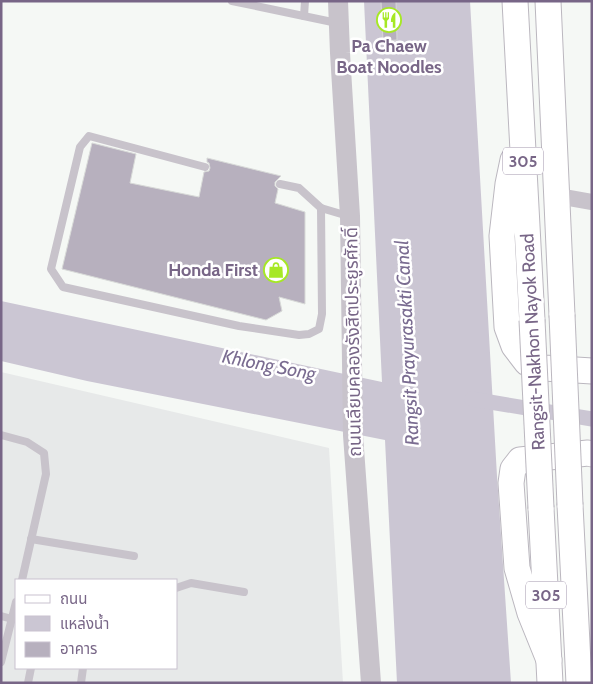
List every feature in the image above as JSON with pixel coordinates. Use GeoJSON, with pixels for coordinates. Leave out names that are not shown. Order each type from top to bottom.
{"type":"FeatureCollection","features":[{"type":"Feature","properties":{"kind":"main road","name":"Rangsit-Nakhon Nayok Road"},"geometry":{"type":"LineString","coordinates":[[515,1],[550,671]]}},
{"type":"Feature","properties":{"kind":"main road","name":"Rangsit-Nakhon Nayok Road"},"geometry":{"type":"LineString","coordinates":[[548,1],[579,683]]}},
{"type":"Feature","properties":{"kind":"main road"},"geometry":{"type":"LineString","coordinates":[[521,125],[508,184],[502,236],[508,327],[514,346],[527,363],[544,368],[592,371]]}},
{"type":"Feature","properties":{"kind":"main road"},"geometry":{"type":"LineString","coordinates":[[550,671],[517,568],[510,483],[513,469],[520,460],[588,452],[592,454]]}},
{"type":"Feature","properties":{"kind":"street","name":"ถนนเลียบคลองรังสิตประยูรศักดิ์"},"geometry":{"type":"LineString","coordinates":[[338,1],[350,216],[353,436],[372,683]]}},
{"type":"Feature","properties":{"kind":"street"},"geometry":{"type":"LineString","coordinates":[[558,196],[592,202]]}},
{"type":"Feature","properties":{"kind":"lane"},"geometry":{"type":"LineString","coordinates":[[232,1],[339,24]]}},
{"type":"Feature","properties":{"kind":"lane"},"geometry":{"type":"LineString","coordinates":[[304,16],[305,1]]}},
{"type":"Feature","properties":{"kind":"lane"},"geometry":{"type":"LineString","coordinates":[[205,167],[89,136],[80,147],[51,269],[63,287],[239,326],[309,334],[319,329],[322,314],[321,208]]}},
{"type":"Feature","properties":{"kind":"lane"},"geometry":{"type":"LineString","coordinates":[[280,184],[299,188],[321,208],[350,216]]}},
{"type":"Feature","properties":{"kind":"lane"},"geometry":{"type":"LineString","coordinates":[[1,436],[27,442],[44,453],[46,474],[22,579]]}},
{"type":"Feature","properties":{"kind":"lane"},"geometry":{"type":"LineString","coordinates":[[31,539],[134,556]]}},
{"type":"Feature","properties":{"kind":"lane"},"geometry":{"type":"LineString","coordinates":[[178,587],[191,583],[244,592]]}},
{"type":"Feature","properties":{"kind":"lane"},"geometry":{"type":"LineString","coordinates":[[1,662],[12,633],[12,619],[15,606]]}},
{"type":"Feature","properties":{"kind":"lane"},"geometry":{"type":"LineString","coordinates":[[1,616],[12,619]]}},
{"type":"Feature","properties":{"kind":"lane"},"geometry":{"type":"LineString","coordinates":[[28,683],[31,669]]}},
{"type":"Feature","properties":{"kind":"lane"},"geometry":{"type":"LineString","coordinates":[[81,683],[84,669]]}},
{"type":"Feature","properties":{"kind":"shaded area"},"geometry":{"type":"Polygon","coordinates":[[[1,372],[329,448],[343,683],[1,683],[1,372]]]}},
{"type":"Feature","properties":{"kind":"water","name":"Rangsit Prayurasakti Canal"},"geometry":{"type":"Polygon","coordinates":[[[364,1],[470,1],[497,476],[511,683],[397,683],[385,440],[87,381],[1,361],[1,301],[382,382],[364,1]]]}},
{"type":"Feature","properties":{"kind":"building","name":"Pa Chaew Boat Noodles"},"geometry":{"type":"Polygon","coordinates":[[[381,1],[396,1],[397,40],[383,41],[381,1]]]}},
{"type":"Feature","properties":{"kind":"building"},"geometry":{"type":"Polygon","coordinates":[[[92,143],[136,154],[130,183],[199,197],[204,172],[209,171],[210,168],[207,158],[281,176],[275,182],[275,186],[278,189],[275,203],[305,212],[305,304],[279,297],[282,311],[266,320],[62,269],[92,143]]]}},
{"type":"Feature","properties":{"kind":"waterway","name":"Khlong Song"},"geometry":{"type":"LineString","coordinates":[[472,399],[592,419]]}},
{"type":"Feature","properties":{"kind":"place","name":"Pa Chaew Boat Noodles"},"geometry":{"type":"Point","coordinates":[389,20]}},
{"type":"Feature","properties":{"kind":"place","name":"Honda First"},"geometry":{"type":"Point","coordinates":[276,270]}}]}
